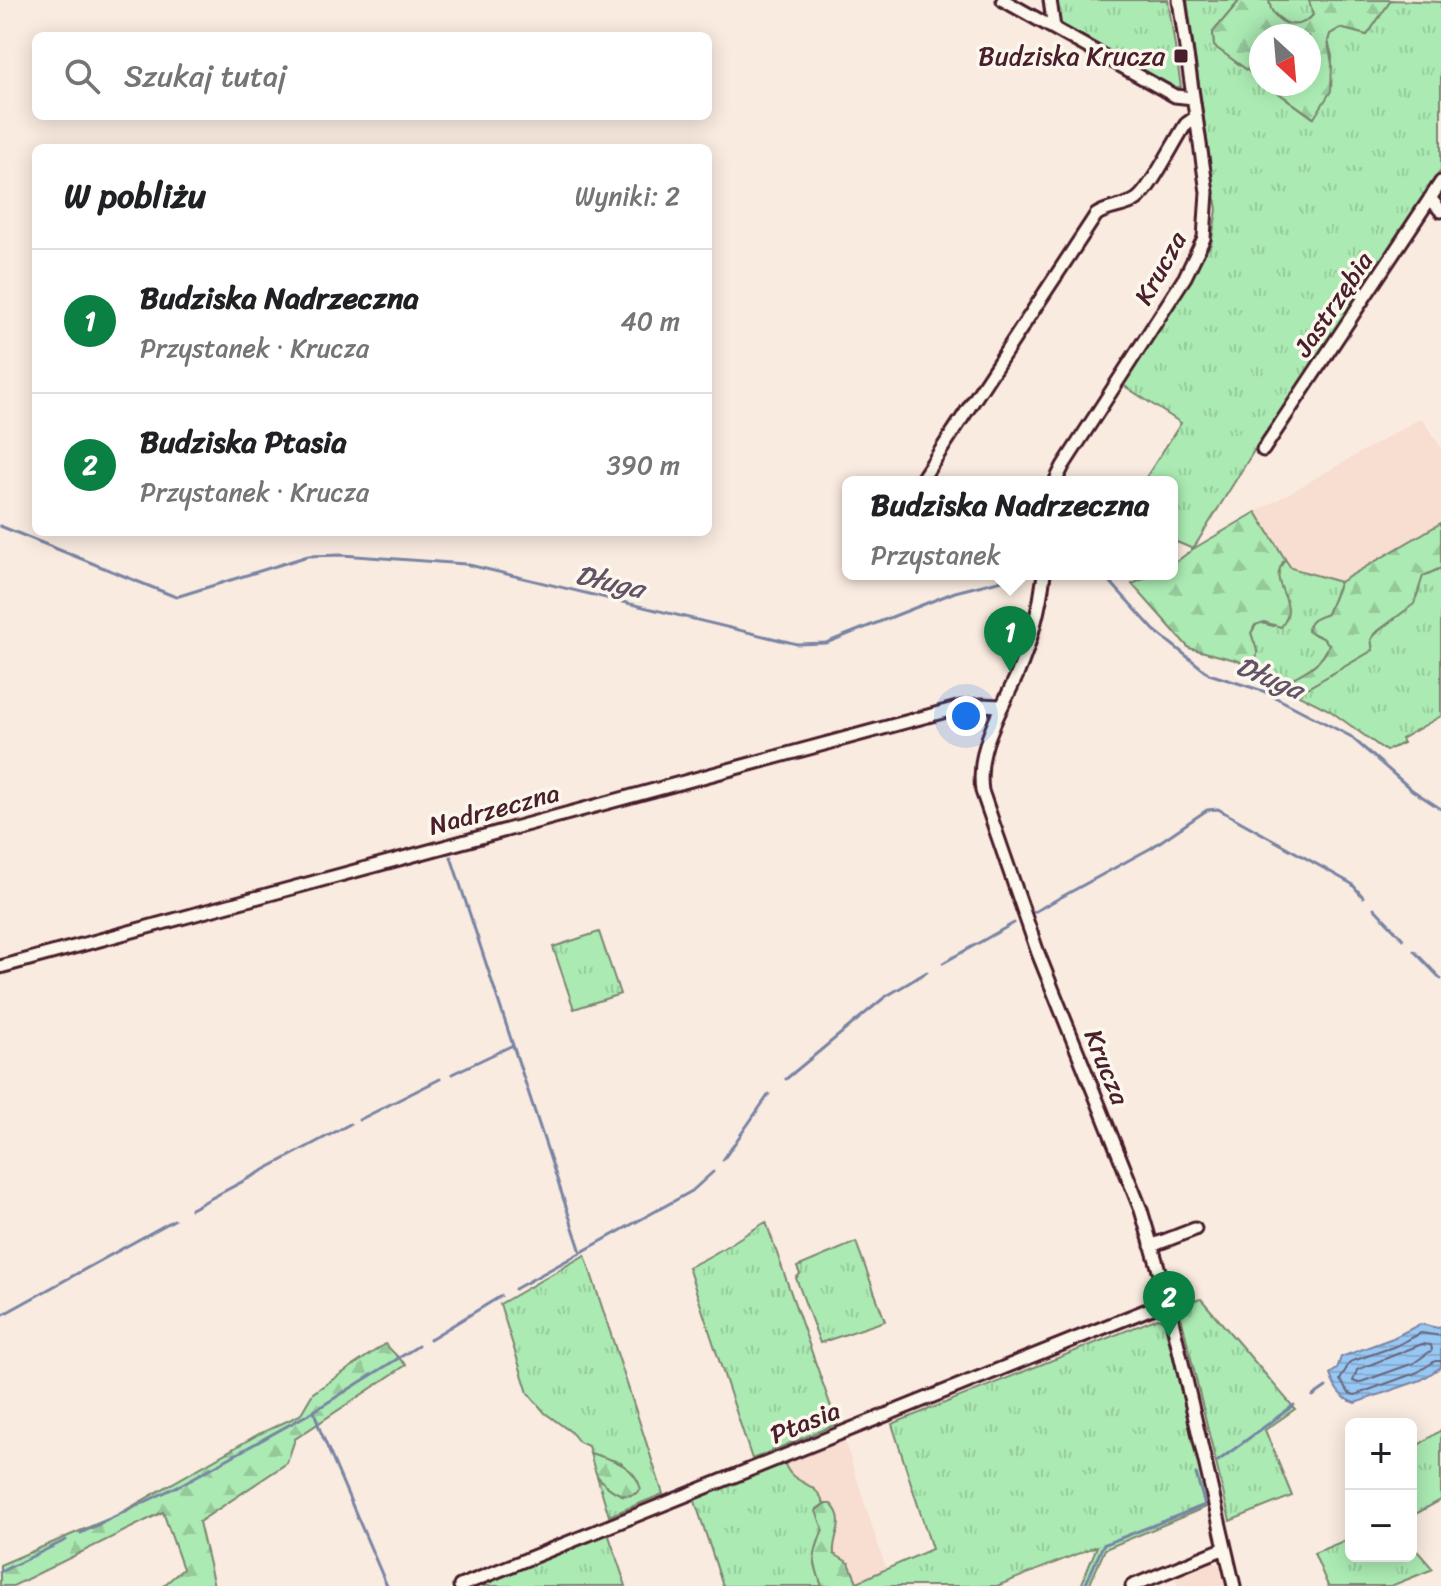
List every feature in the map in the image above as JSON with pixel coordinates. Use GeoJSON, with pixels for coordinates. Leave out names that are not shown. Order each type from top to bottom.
{"type":"FeatureCollection","features":[{"type":"Feature","properties":{"kind":"street"},"geometry":{"type":"LineString","coordinates":[[1003,0],[1175,96],[1193,98]]}},
{"type":"Feature","properties":{"kind":"street"},"geometry":{"type":"LineString","coordinates":[[1050,0],[1054,28]]}},
{"type":"Feature","properties":{"kind":"street","name":"Krucza"},"geometry":{"type":"LineString","coordinates":[[1059,476],[1201,247],[1207,192],[1179,0]]}},
{"type":"Feature","properties":{"kind":"street"},"geometry":{"type":"LineString","coordinates":[[924,476],[1096,215],[1142,194],[1186,124],[1196,117]]}},
{"type":"Feature","properties":{"kind":"street","name":"Jastrzębia"},"geometry":{"type":"LineString","coordinates":[[1263,450],[1441,182]]}},
{"type":"Feature","properties":{"kind":"street"},"geometry":{"type":"LineString","coordinates":[[1430,198],[1441,211]]}},
{"type":"Feature","properties":{"kind":"street","name":"Krucza"},"geometry":{"type":"LineString","coordinates":[[1044,580],[1034,632],[985,746],[980,767],[984,804],[1038,953],[1141,1210],[1167,1302],[1234,1586]]}},
{"type":"Feature","properties":{"kind":"street","name":"Nadrzeczna"},"geometry":{"type":"LineString","coordinates":[[0,967],[961,707],[1001,706]]}},
{"type":"Feature","properties":{"kind":"street"},"geometry":{"type":"LineString","coordinates":[[1151,1246],[1195,1229]]}},
{"type":"Feature","properties":{"kind":"street","name":"Ptasia"},"geometry":{"type":"LineString","coordinates":[[460,1586],[1167,1302]]}},
{"type":"Feature","properties":{"kind":"street"},"geometry":{"type":"LineString","coordinates":[[1132,1586],[1225,1548]]}},
{"type":"Feature","properties":{"kind":"shaded area"},"geometry":{"type":"Polygon","coordinates":[[[1421,418],[1441,447],[1441,523],[1340,582],[1291,568],[1256,512],[1421,418]]]}},
{"type":"Feature","properties":{"kind":"shaded area"},"geometry":{"type":"Polygon","coordinates":[[[843,1436],[886,1569],[857,1582],[849,1563],[834,1554],[831,1504],[824,1504],[817,1489],[794,1478],[784,1461],[843,1436]]]}},
{"type":"Feature","properties":{"kind":"shaded area"},"geometry":{"type":"Polygon","coordinates":[[[1212,1561],[1222,1566],[1227,1586],[1178,1586],[1174,1576],[1212,1561]]]}},
{"type":"Feature","properties":{"kind":"green space"},"geometry":{"type":"Polygon","coordinates":[[[1055,0],[1168,0],[1181,87],[1174,87],[1063,26],[1058,20],[1055,0]]]}},
{"type":"Feature","properties":{"kind":"green space"},"geometry":{"type":"Polygon","coordinates":[[[1187,0],[1240,0],[1213,32],[1214,46],[1249,71],[1249,96],[1283,96],[1313,118],[1330,86],[1330,34],[1340,28],[1367,35],[1391,0],[1441,2],[1441,170],[1255,449],[1193,549],[1178,543],[1178,476],[1147,476],[1181,423],[1123,385],[1211,244],[1217,210],[1187,0]]]}},
{"type":"Feature","properties":{"kind":"green space"},"geometry":{"type":"Polygon","coordinates":[[[1240,0],[1269,0],[1280,20],[1293,24],[1249,24],[1249,71],[1214,46],[1213,32],[1240,0]]]}},
{"type":"Feature","properties":{"kind":"green space"},"geometry":{"type":"Polygon","coordinates":[[[1269,0],[1309,0],[1313,15],[1306,23],[1291,24],[1271,10],[1269,0]]]}},
{"type":"Feature","properties":{"kind":"green space"},"geometry":{"type":"Polygon","coordinates":[[[1309,0],[1391,0],[1367,35],[1340,28],[1330,34],[1331,91],[1314,118],[1283,96],[1321,96],[1321,24],[1300,24],[1313,15],[1309,0]]]}},
{"type":"Feature","properties":{"kind":"green space"},"geometry":{"type":"Polygon","coordinates":[[[1256,512],[1285,559],[1279,578],[1288,608],[1287,617],[1281,627],[1264,622],[1255,625],[1251,633],[1257,655],[1251,670],[1239,661],[1189,648],[1132,584],[1141,580],[1178,580],[1178,560],[1256,512]]]}},
{"type":"Feature","properties":{"kind":"green space"},"geometry":{"type":"Polygon","coordinates":[[[1441,523],[1441,568],[1423,576],[1414,604],[1374,634],[1371,640],[1373,650],[1297,694],[1290,691],[1289,680],[1314,666],[1327,650],[1329,644],[1308,631],[1308,627],[1327,614],[1340,582],[1441,523]]]}},
{"type":"Feature","properties":{"kind":"green space"},"geometry":{"type":"Polygon","coordinates":[[[1285,559],[1291,568],[1340,582],[1315,635],[1329,644],[1327,650],[1313,666],[1290,680],[1290,691],[1251,670],[1256,652],[1251,633],[1258,622],[1273,626],[1276,582],[1285,559]]]}},
{"type":"Feature","properties":{"kind":"green space"},"geometry":{"type":"Polygon","coordinates":[[[1441,568],[1441,716],[1386,751],[1329,710],[1297,694],[1373,650],[1371,640],[1413,602],[1423,576],[1441,568]]]}},
{"type":"Feature","properties":{"kind":"green space"},"geometry":{"type":"Polygon","coordinates":[[[599,932],[620,994],[574,1009],[553,947],[599,932]]]}},
{"type":"Feature","properties":{"kind":"green space"},"geometry":{"type":"Polygon","coordinates":[[[766,1222],[837,1424],[752,1459],[688,1267],[766,1222]]]}},
{"type":"Feature","properties":{"kind":"green space"},"geometry":{"type":"Polygon","coordinates":[[[856,1242],[885,1321],[820,1343],[796,1278],[800,1274],[797,1267],[856,1242]]]}},
{"type":"Feature","properties":{"kind":"green space"},"geometry":{"type":"Polygon","coordinates":[[[585,1255],[663,1494],[609,1516],[597,1476],[623,1496],[622,1463],[590,1453],[588,1446],[545,1413],[528,1393],[500,1304],[585,1255]]]}},
{"type":"Feature","properties":{"kind":"green space"},"geometry":{"type":"Polygon","coordinates":[[[1201,1299],[1295,1409],[1265,1430],[1292,1496],[1230,1521],[1178,1304],[1201,1299]]]}},
{"type":"Feature","properties":{"kind":"green space"},"geometry":{"type":"Polygon","coordinates":[[[1158,1318],[1164,1321],[1209,1506],[1105,1549],[1089,1586],[1081,1586],[1097,1546],[997,1586],[864,1586],[857,1582],[932,1549],[892,1424],[1158,1318]]]}},
{"type":"Feature","properties":{"kind":"green space"},"geometry":{"type":"Polygon","coordinates":[[[385,1344],[406,1365],[295,1439],[287,1463],[199,1522],[214,1586],[163,1586],[183,1569],[163,1512],[13,1586],[0,1586],[0,1565],[115,1516],[259,1434],[300,1415],[313,1393],[385,1344]]]}},
{"type":"Feature","properties":{"kind":"green space"},"geometry":{"type":"Polygon","coordinates":[[[1441,1430],[1441,1500],[1417,1513],[1417,1490],[1417,1446],[1441,1430]]]}},
{"type":"Feature","properties":{"kind":"green space"},"geometry":{"type":"Polygon","coordinates":[[[590,1453],[628,1468],[641,1489],[630,1495],[613,1490],[598,1477],[590,1453]]]}},
{"type":"Feature","properties":{"kind":"green space"},"geometry":{"type":"Polygon","coordinates":[[[784,1461],[792,1475],[815,1490],[824,1504],[817,1509],[823,1529],[815,1557],[822,1586],[723,1586],[694,1498],[784,1461]]]}},
{"type":"Feature","properties":{"kind":"green space"},"geometry":{"type":"Polygon","coordinates":[[[824,1504],[831,1504],[838,1516],[834,1554],[849,1563],[857,1582],[864,1586],[822,1586],[815,1557],[823,1529],[816,1511],[824,1504]]]}},
{"type":"Feature","properties":{"kind":"green space"},"geometry":{"type":"Polygon","coordinates":[[[608,1533],[626,1586],[476,1586],[608,1533]]]}},
{"type":"Feature","properties":{"kind":"green space"},"geometry":{"type":"Polygon","coordinates":[[[1345,1540],[1345,1562],[1417,1562],[1417,1551],[1433,1569],[1391,1586],[1328,1586],[1314,1553],[1345,1540]]]}},
{"type":"Feature","properties":{"kind":"water"},"geometry":{"type":"Polygon","coordinates":[[[1420,1324],[1441,1327],[1441,1367],[1421,1380],[1355,1403],[1339,1392],[1330,1374],[1337,1369],[1341,1357],[1393,1338],[1420,1324]]]}},
{"type":"Feature","properties":{"kind":"waterway","name":"Długa"},"geometry":{"type":"LineString","coordinates":[[0,526],[176,597],[308,556],[342,555],[465,564],[797,644],[826,643],[955,592],[1002,580]]}},
{"type":"Feature","properties":{"kind":"waterway","name":"Długa"},"geometry":{"type":"LineString","coordinates":[[1109,580],[1154,630],[1209,674],[1263,691],[1350,736],[1412,790],[1441,809]]}},
{"type":"Feature","properties":{"kind":"waterway"},"geometry":{"type":"LineString","coordinates":[[1034,912],[1151,848],[1207,810],[1218,809],[1352,884],[1363,897]]}},
{"type":"Feature","properties":{"kind":"waterway"},"geometry":{"type":"LineString","coordinates":[[451,857],[581,1252]]}},
{"type":"Feature","properties":{"kind":"waterway"},"geometry":{"type":"LineString","coordinates":[[1374,908],[1403,939]]}},
{"type":"Feature","properties":{"kind":"waterway"},"geometry":{"type":"LineString","coordinates":[[943,963],[1014,923]]}},
{"type":"Feature","properties":{"kind":"waterway"},"geometry":{"type":"LineString","coordinates":[[1414,951],[1441,979]]}},
{"type":"Feature","properties":{"kind":"waterway"},"geometry":{"type":"LineString","coordinates":[[786,1079],[885,997],[927,972]]}},
{"type":"Feature","properties":{"kind":"waterway"},"geometry":{"type":"LineString","coordinates":[[452,1074],[513,1045]]}},
{"type":"Feature","properties":{"kind":"waterway"},"geometry":{"type":"LineString","coordinates":[[359,1120],[440,1079]]}},
{"type":"Feature","properties":{"kind":"waterway"},"geometry":{"type":"LineString","coordinates":[[723,1160],[769,1094]]}},
{"type":"Feature","properties":{"kind":"waterway"},"geometry":{"type":"LineString","coordinates":[[191,1209],[350,1124]]}},
{"type":"Feature","properties":{"kind":"waterway"},"geometry":{"type":"LineString","coordinates":[[515,1289],[692,1191],[713,1172]]}},
{"type":"Feature","properties":{"kind":"waterway"},"geometry":{"type":"LineString","coordinates":[[2,1315],[174,1220]]}},
{"type":"Feature","properties":{"kind":"waterway"},"geometry":{"type":"LineString","coordinates":[[430,1339],[501,1296]]}},
{"type":"Feature","properties":{"kind":"waterway"},"geometry":{"type":"LineString","coordinates":[[81,1533],[184,1483],[314,1411],[418,1346]]}},
{"type":"Feature","properties":{"kind":"waterway"},"geometry":{"type":"LineString","coordinates":[[1313,1396],[1326,1387]]}},
{"type":"Feature","properties":{"kind":"waterway"},"geometry":{"type":"LineString","coordinates":[[1218,1461],[1294,1405]]}},
{"type":"Feature","properties":{"kind":"waterway"},"geometry":{"type":"LineString","coordinates":[[314,1411],[387,1586]]}},
{"type":"Feature","properties":{"kind":"waterway"},"geometry":{"type":"LineString","coordinates":[[1085,1586],[1103,1545],[1205,1505],[1196,1474]]}},
{"type":"Feature","properties":{"kind":"waterway"},"geometry":{"type":"LineString","coordinates":[[0,1572],[66,1540]]}},
{"type":"Feature","properties":{"kind":"place","name":"Budziska Krucza"},"geometry":{"type":"Point","coordinates":[1181,56]}},
{"type":"Feature","properties":{"kind":"place","name":"Budziska Nadrzeczna"},"geometry":{"type":"Point","coordinates":[1010,672]}},
{"type":"Feature","properties":{"kind":"place","name":"Budziska Ptasia"},"geometry":{"type":"Point","coordinates":[1169,1337]}}]}
